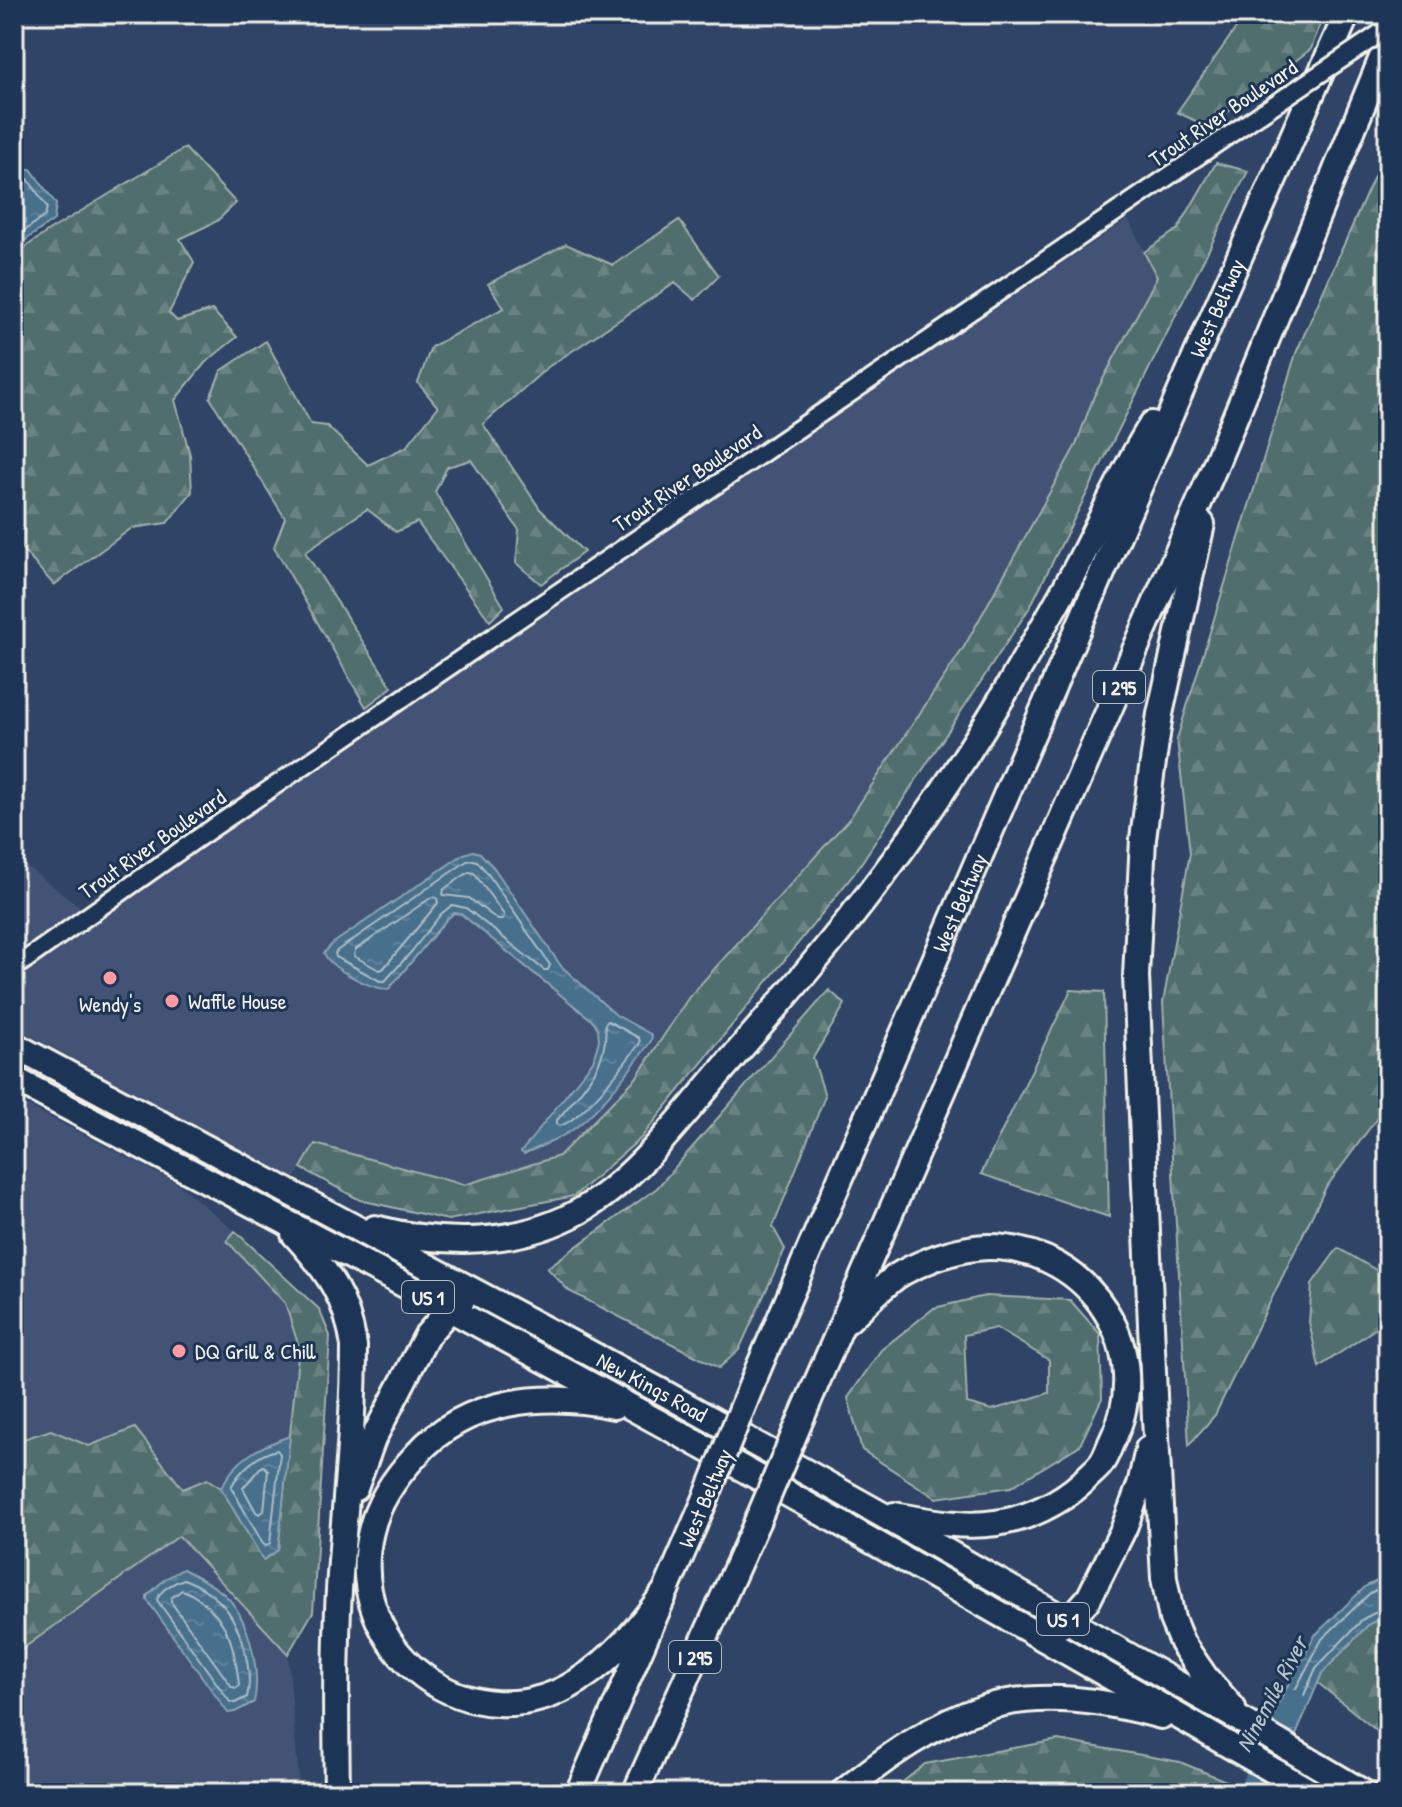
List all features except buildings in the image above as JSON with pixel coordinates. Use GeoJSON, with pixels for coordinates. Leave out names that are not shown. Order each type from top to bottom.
{"type":"FeatureCollection","features":[{"type":"Feature","properties":{"kind":"highway","name":"West Beltway"},"geometry":{"type":"LineString","coordinates":[[578,1793],[1211,321],[1347,14]]}},
{"type":"Feature","properties":{"kind":"highway","name":"I 295"},"geometry":{"type":"LineString","coordinates":[[635,1793],[757,1522],[1215,466],[1388,43]]}},
{"type":"Feature","properties":{"kind":"highway"},"geometry":{"type":"LineString","coordinates":[[339,1219],[399,1235],[475,1241],[495,1238],[531,1231],[577,1212],[612,1189],[644,1160],[818,958],[884,874],[948,784],[1067,584],[1145,435],[1211,321]]}},
{"type":"Feature","properties":{"kind":"highway"},"geometry":{"type":"LineString","coordinates":[[1215,466],[1160,714],[1143,839],[1136,976],[1164,1578],[1172,1619],[1182,1643],[1206,1678],[1248,1724]]}},
{"type":"Feature","properties":{"kind":"highway","name":"New Kings Road"},"geometry":{"type":"LineString","coordinates":[[17,1044],[666,1394],[1364,1793]]}},
{"type":"Feature","properties":{"kind":"highway","name":"New Kings Road"},"geometry":{"type":"LineString","coordinates":[[14,1079],[639,1411],[1312,1793]]}},
{"type":"Feature","properties":{"kind":"highway"},"geometry":{"type":"LineString","coordinates":[[282,1220],[321,1264],[351,1324],[354,1346],[339,1592],[335,1702],[337,1793]]}},
{"type":"Feature","properties":{"kind":"highway"},"geometry":{"type":"LineString","coordinates":[[840,1328],[897,1276],[921,1263],[975,1248],[1015,1249],[1056,1264],[1098,1299],[1121,1343],[1126,1364],[1127,1388],[1121,1425],[1100,1465],[1071,1492],[1033,1513],[998,1523],[957,1525],[879,1513]]}},
{"type":"Feature","properties":{"kind":"highway"},"geometry":{"type":"LineString","coordinates":[[346,1512],[373,1439],[427,1335],[450,1309],[474,1291]]}},
{"type":"Feature","properties":{"kind":"highway"},"geometry":{"type":"LineString","coordinates":[[639,1411],[589,1401],[548,1398],[493,1407],[440,1432],[422,1448],[389,1488],[371,1530],[367,1579],[374,1610],[385,1634],[417,1673],[442,1689],[473,1701],[499,1704],[545,1696],[576,1683],[609,1659],[640,1627],[666,1590]]}},
{"type":"Feature","properties":{"kind":"highway"},"geometry":{"type":"LineString","coordinates":[[1029,1630],[1053,1629],[1068,1622],[1089,1598],[1124,1528],[1140,1485],[1155,1418]]}},
{"type":"Feature","properties":{"kind":"highway"},"geometry":{"type":"LineString","coordinates":[[842,1793],[906,1745],[957,1718],[986,1707],[1025,1700],[1060,1699],[1120,1705],[1191,1723]]}},
{"type":"Feature","properties":{"kind":"street","name":"Trout River Boulevard"},"geometry":{"type":"LineString","coordinates":[[14,968],[210,829],[1388,28]]}},
{"type":"Feature","properties":{"kind":"shaded area"},"geometry":{"type":"Polygon","coordinates":[[[1128,219],[1157,277],[1094,396],[1076,445],[964,647],[850,818],[689,997],[636,1078],[559,1156],[464,1185],[315,1144],[294,1180],[19,1029],[14,1022],[14,979],[27,965],[161,870],[1128,219]]]}},
{"type":"Feature","properties":{"kind":"shaded area"},"geometry":{"type":"Polygon","coordinates":[[[14,857],[83,909],[14,958],[14,857]]]}},
{"type":"Feature","properties":{"kind":"shaded area"},"geometry":{"type":"Polygon","coordinates":[[[14,1099],[177,1183],[235,1231],[227,1242],[285,1303],[299,1347],[290,1436],[250,1453],[226,1477],[221,1488],[207,1479],[183,1489],[135,1429],[89,1446],[51,1430],[14,1442],[14,1099]]]}},
{"type":"Feature","properties":{"kind":"shaded area"},"geometry":{"type":"Polygon","coordinates":[[[179,1535],[288,1654],[300,1793],[14,1793],[14,1655],[179,1535]]]}},
{"type":"Feature","properties":{"kind":"green space"},"geometry":{"type":"Polygon","coordinates":[[[1246,14],[1324,14],[1311,49],[1208,127],[1177,112],[1246,14]]]}},
{"type":"Feature","properties":{"kind":"green space"},"geometry":{"type":"Polygon","coordinates":[[[1388,145],[1388,1103],[1325,1189],[1215,1415],[1189,1445],[1163,1003],[1190,853],[1177,739],[1296,353],[1388,145]]]}},
{"type":"Feature","properties":{"kind":"green space"},"geometry":{"type":"Polygon","coordinates":[[[185,148],[236,203],[217,221],[180,239],[194,262],[169,313],[177,321],[212,310],[237,337],[205,363],[175,400],[190,455],[192,492],[167,523],[132,528],[54,585],[14,540],[14,255],[185,148]]]}},
{"type":"Feature","properties":{"kind":"green space"},"geometry":{"type":"Polygon","coordinates":[[[1216,163],[1248,171],[1030,607],[854,874],[641,1138],[574,1196],[448,1220],[360,1200],[301,1168],[315,1144],[464,1185],[559,1156],[636,1078],[689,997],[850,818],[964,647],[1076,445],[1094,396],[1157,277],[1144,252],[1178,229],[1216,163]]]}},
{"type":"Feature","properties":{"kind":"green space"},"geometry":{"type":"Polygon","coordinates":[[[679,220],[719,276],[695,300],[675,283],[548,367],[483,424],[540,509],[584,552],[541,584],[516,563],[519,530],[471,460],[447,467],[435,492],[504,607],[490,621],[417,522],[396,532],[367,509],[305,552],[392,687],[366,707],[274,547],[285,518],[210,398],[221,371],[266,341],[311,424],[327,426],[368,465],[406,447],[438,407],[418,383],[431,347],[504,308],[488,284],[566,244],[613,265],[679,220]]]}},
{"type":"Feature","properties":{"kind":"green space"},"geometry":{"type":"Polygon","coordinates":[[[829,990],[845,1004],[813,1058],[825,1096],[773,1227],[785,1249],[739,1350],[719,1368],[569,1291],[547,1268],[657,1188],[829,990]]]}},
{"type":"Feature","properties":{"kind":"green space"},"geometry":{"type":"Polygon","coordinates":[[[1071,990],[1104,992],[1109,1217],[981,1174],[1071,990]]]}},
{"type":"Feature","properties":{"kind":"green space"},"geometry":{"type":"Polygon","coordinates":[[[235,1231],[319,1309],[330,1336],[313,1612],[288,1654],[179,1536],[14,1655],[14,1442],[51,1430],[89,1446],[135,1428],[183,1489],[207,1479],[221,1488],[263,1560],[278,1550],[299,1347],[285,1303],[227,1241],[235,1231]]]}},
{"type":"Feature","properties":{"kind":"green space"},"geometry":{"type":"Polygon","coordinates":[[[1338,1248],[1388,1277],[1388,1320],[1319,1367],[1309,1322],[1312,1284],[1338,1248]]]}},
{"type":"Feature","properties":{"kind":"green space"},"geometry":{"type":"Polygon","coordinates":[[[985,1296],[1070,1300],[1100,1334],[1102,1398],[1080,1445],[1011,1487],[936,1498],[862,1450],[848,1398],[881,1350],[934,1308],[985,1296]],[[996,1328],[964,1335],[967,1403],[992,1410],[1049,1393],[1049,1360],[996,1328]]]}},
{"type":"Feature","properties":{"kind":"green space"},"geometry":{"type":"Polygon","coordinates":[[[1388,1615],[1388,1740],[1318,1683],[1322,1673],[1368,1625],[1388,1615]]]}},
{"type":"Feature","properties":{"kind":"green space"},"geometry":{"type":"Polygon","coordinates":[[[1058,1740],[1180,1762],[1255,1793],[894,1793],[925,1764],[1058,1740]]]}},
{"type":"Feature","properties":{"kind":"water"},"geometry":{"type":"Polygon","coordinates":[[[31,169],[56,204],[54,220],[14,248],[14,174],[31,169]]]}},
{"type":"Feature","properties":{"kind":"water"},"geometry":{"type":"Polygon","coordinates":[[[473,851],[480,853],[494,868],[561,966],[616,1015],[652,1035],[651,1041],[625,1076],[585,1120],[563,1136],[524,1154],[521,1152],[593,1061],[599,1040],[594,1022],[461,914],[454,913],[446,920],[389,989],[353,977],[334,966],[324,953],[332,944],[464,854],[473,851]]]}},
{"type":"Feature","properties":{"kind":"water"},"geometry":{"type":"Polygon","coordinates":[[[290,1436],[278,1550],[263,1560],[221,1488],[234,1469],[250,1454],[290,1436]]]}},
{"type":"Feature","properties":{"kind":"water"},"geometry":{"type":"Polygon","coordinates":[[[183,1569],[226,1596],[247,1631],[256,1689],[254,1702],[235,1712],[228,1713],[147,1600],[147,1596],[165,1579],[183,1569]]]}},
{"type":"Feature","properties":{"kind":"water"},"geometry":{"type":"Polygon","coordinates":[[[1388,1576],[1388,1615],[1368,1625],[1322,1673],[1296,1735],[1270,1719],[1315,1635],[1366,1586],[1388,1576]]]}},
{"type":"Feature","properties":{"kind":"waterway","name":"Ninemile River"},"geometry":{"type":"LineString","coordinates":[[1248,1793],[1294,1701]]}},
{"type":"Feature","properties":{"kind":"place","name":"Wendy's"},"geometry":{"type":"Point","coordinates":[110,978]}},
{"type":"Feature","properties":{"kind":"place","name":"Waffle House"},"geometry":{"type":"Point","coordinates":[172,1001]}},
{"type":"Feature","properties":{"kind":"place","name":"DQ Grill & Chill"},"geometry":{"type":"Point","coordinates":[179,1351]}}]}
